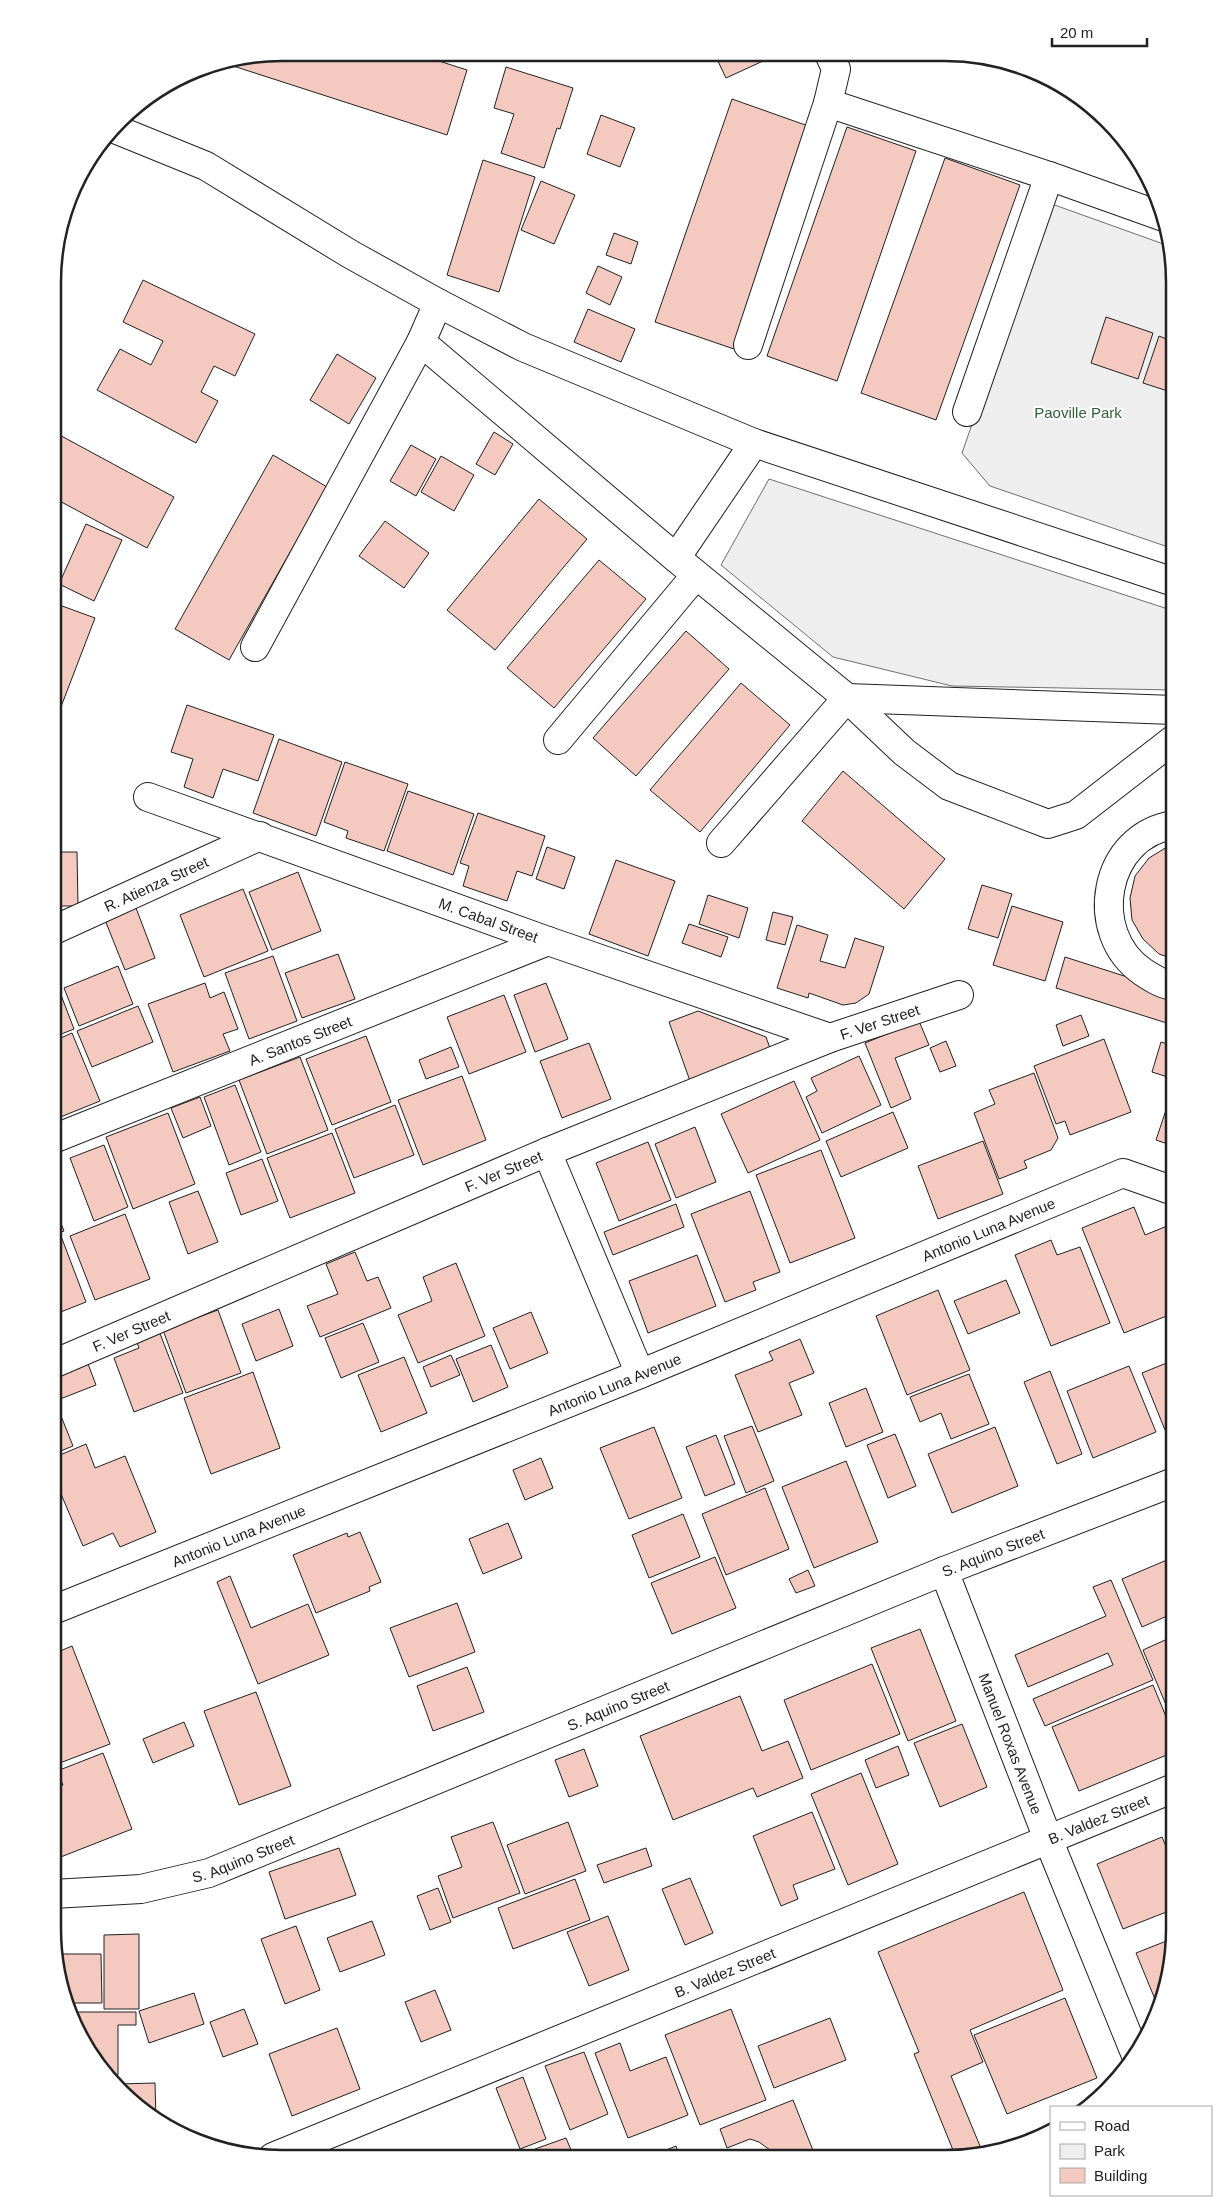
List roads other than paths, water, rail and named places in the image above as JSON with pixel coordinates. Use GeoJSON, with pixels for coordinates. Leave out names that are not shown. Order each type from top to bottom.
{"type":"FeatureCollection","features":[{"type":"Feature","properties":{"kind":"street"},"geometry":{"type":"LineString","coordinates":[[748,345],[828,103],[836,69],[832,61]]}},
{"type":"Feature","properties":{"kind":"street"},"geometry":{"type":"LineString","coordinates":[[828,103],[1049,176],[1155,214]]}},
{"type":"Feature","properties":{"kind":"street"},"geometry":{"type":"LineString","coordinates":[[121,131],[206,166],[350,254],[438,304],[523,348],[754,443],[1166,579]]}},
{"type":"Feature","properties":{"kind":"street"},"geometry":{"type":"LineString","coordinates":[[967,412],[1049,176]]}},
{"type":"Feature","properties":{"kind":"street"},"geometry":{"type":"LineString","coordinates":[[255,647],[421,342],[438,304]]}},
{"type":"Feature","properties":{"kind":"street"},"geometry":{"type":"LineString","coordinates":[[421,342],[686,566],[847,698],[904,752],[948,786],[1048,824],[1076,815],[1166,751]]}},
{"type":"Feature","properties":{"kind":"street"},"geometry":{"type":"LineString","coordinates":[[558,740],[686,566],[754,443]]}},
{"type":"Feature","properties":{"kind":"street"},"geometry":{"type":"LineString","coordinates":[[847,698],[1166,710]]}},
{"type":"Feature","properties":{"kind":"street"},"geometry":{"type":"LineString","coordinates":[[721,842],[847,698]]}},
{"type":"Feature","properties":{"kind":"street","name":"M. Cabal Street"},"geometry":{"type":"LineString","coordinates":[[148,797],[548,941],[830,1038]]}},
{"type":"Feature","properties":{"kind":"street"},"geometry":{"type":"LineString","coordinates":[[1166,828],[1151,833],[1134,845],[1117,868],[1108,896],[1108,916],[1113,935],[1122,952],[1135,967],[1152,978],[1166,983]]}},
{"type":"Feature","properties":{"kind":"street","name":"R. Atienza Street"},"geometry":{"type":"LineString","coordinates":[[61,927],[260,836]]}},
{"type":"Feature","properties":{"kind":"street","name":"A. Santos Street"},"geometry":{"type":"LineString","coordinates":[[61,1137],[548,941]]}},
{"type":"Feature","properties":{"kind":"street","name":"F. Ver Street"},"geometry":{"type":"LineString","coordinates":[[61,1361],[547,1152],[830,1038],[959,995]]}},
{"type":"Feature","properties":{"kind":"street"},"geometry":{"type":"LineString","coordinates":[[547,1152],[640,1374]]}},
{"type":"Feature","properties":{"kind":"street","name":"Antonio Luna Avenue"},"geometry":{"type":"LineString","coordinates":[[61,1607],[640,1374],[1123,1174],[1166,1188]]}},
{"type":"Feature","properties":{"kind":"street","name":"S. Aquino Street"},"geometry":{"type":"LineString","coordinates":[[61,1894],[141,1890],[209,1873],[944,1571],[1166,1485]]}},
{"type":"Feature","properties":{"kind":"street","name":"Manuel Roxas Avenue"},"geometry":{"type":"LineString","coordinates":[[944,1571],[1048,1839],[1132,2046]]}},
{"type":"Feature","properties":{"kind":"street","name":"B. Valdez Street"},"geometry":{"type":"LineString","coordinates":[[288,2150],[1166,1791]]}},
{"type":"Feature","properties":{"kind":"park label","name":"Paoville Park"},"geometry":{"type":"Point","coordinates":[1078,412]}}]}
